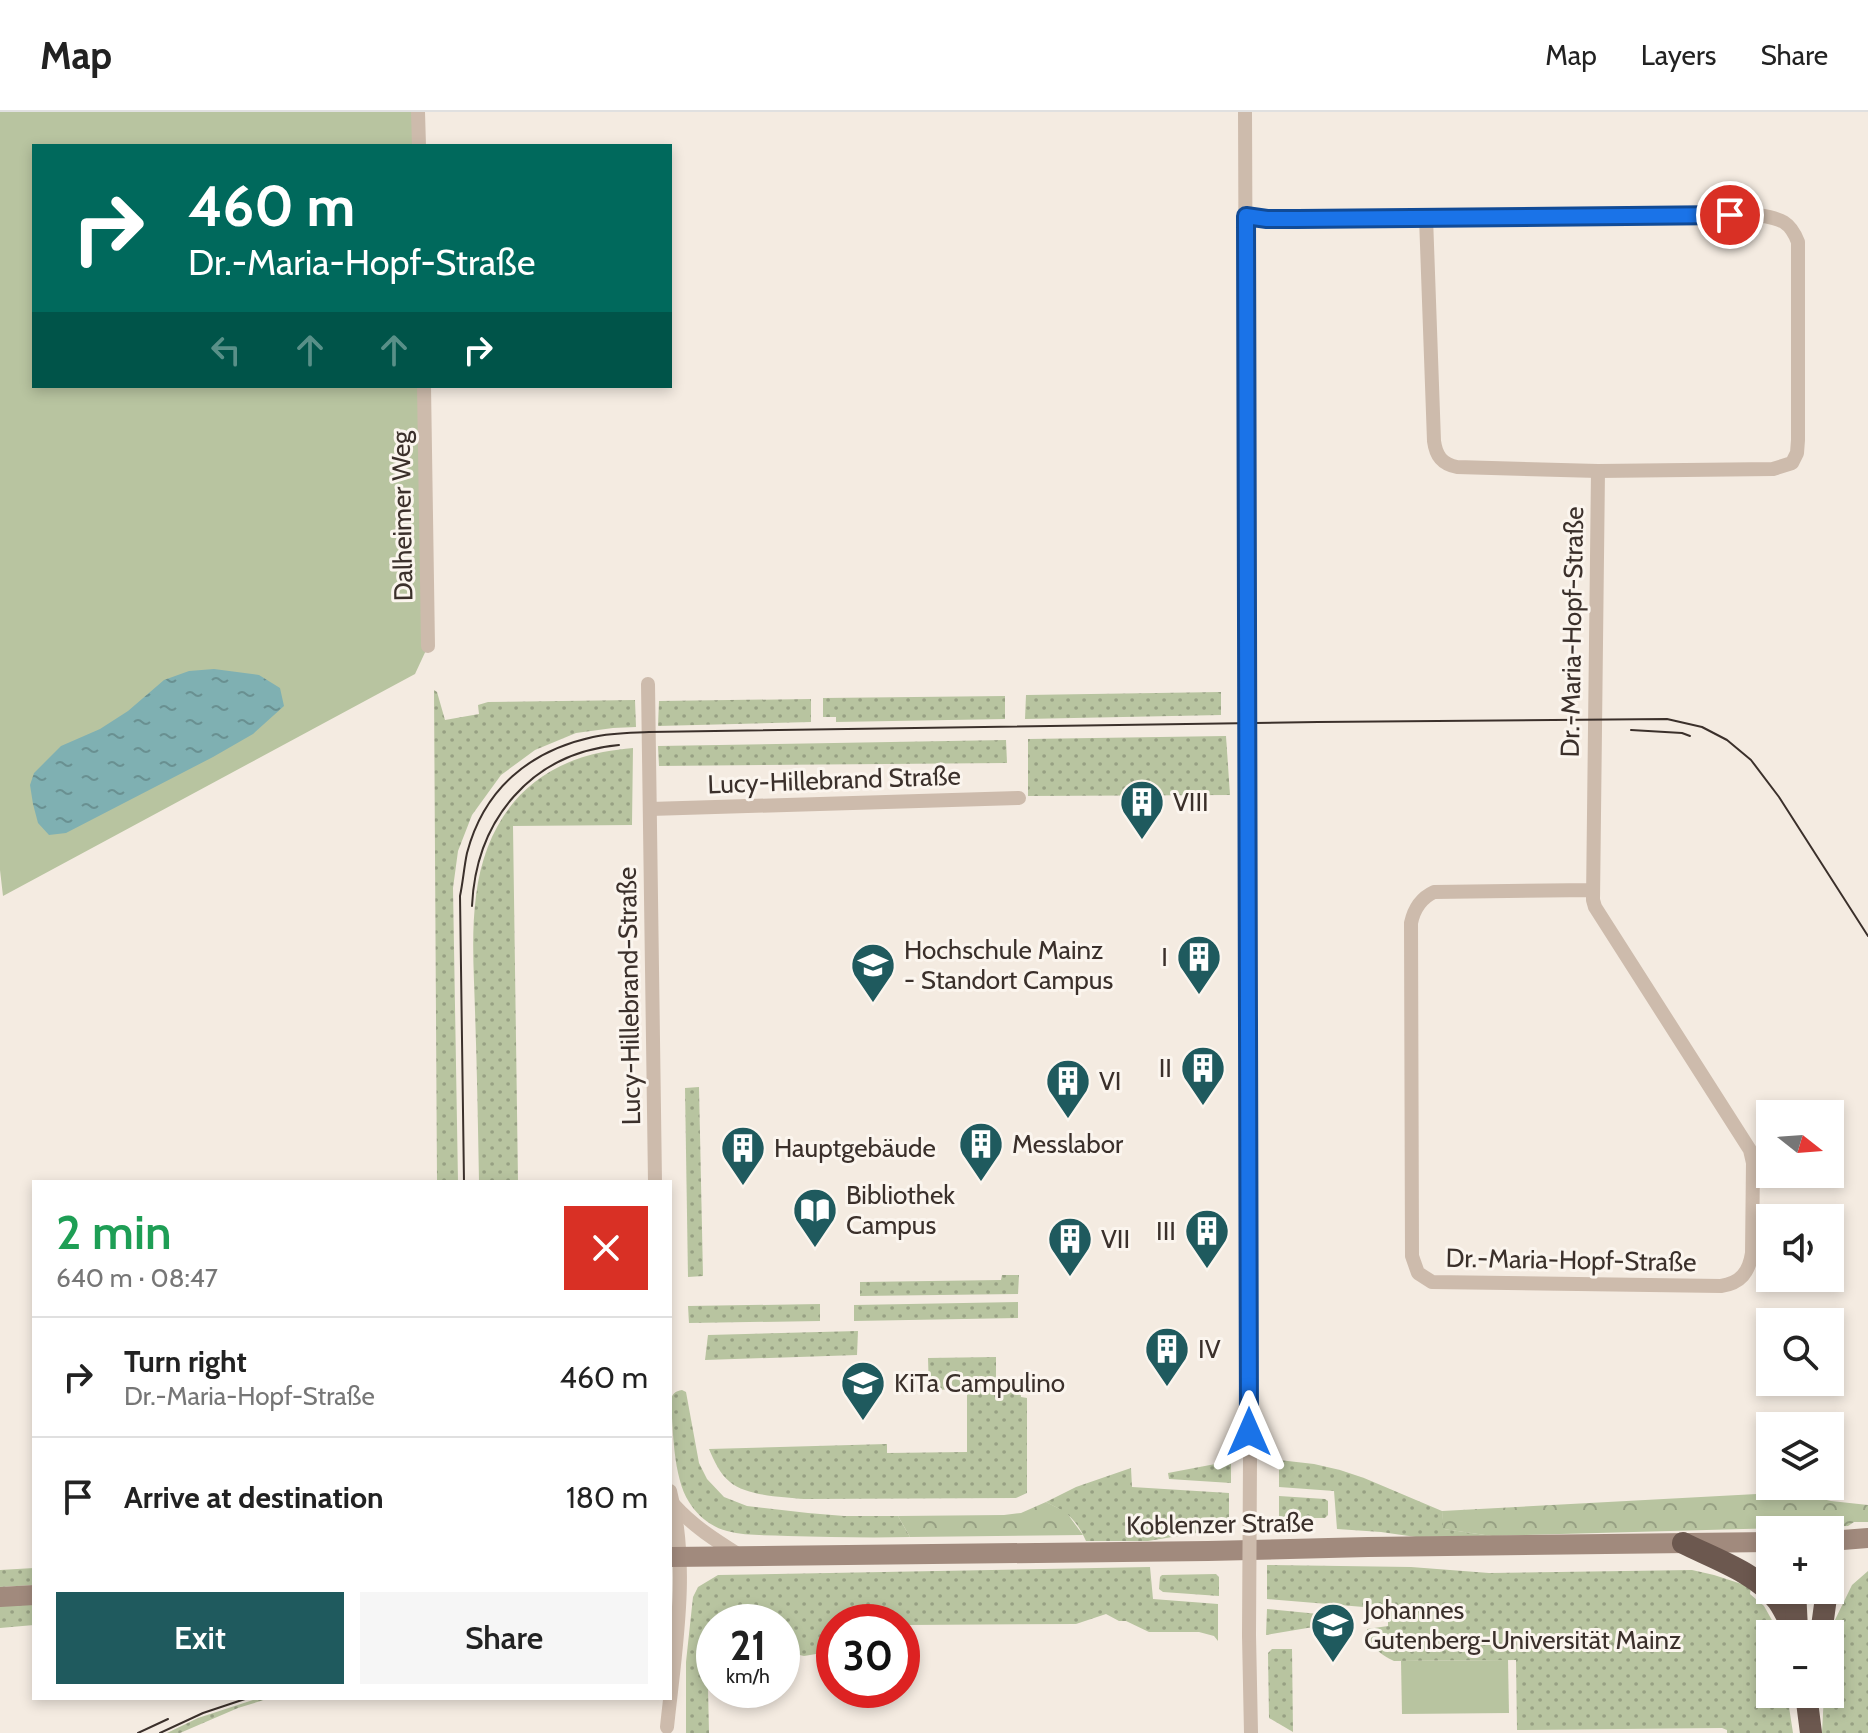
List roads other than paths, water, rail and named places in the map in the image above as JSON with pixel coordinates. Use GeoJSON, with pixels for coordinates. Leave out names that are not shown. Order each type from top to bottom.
{"type":"FeatureCollection","features":[{"type":"Feature","properties":{"kind":"highway"},"geometry":{"type":"LineString","coordinates":[[1683,1543],[1744,1573],[1765,1588],[1778,1601],[1789,1620]]}},
{"type":"Feature","properties":{"kind":"main road"},"geometry":{"type":"LineString","coordinates":[[1844,1540],[1868,1538]]}},
{"type":"Feature","properties":{"kind":"main road","name":"Koblenzer Straße"},"geometry":{"type":"LineString","coordinates":[[674,1557],[1756,1542]]}},
{"type":"Feature","properties":{"kind":"main road"},"geometry":{"type":"LineString","coordinates":[[0,1597],[32,1595]]}},
{"type":"Feature","properties":{"kind":"street"},"geometry":{"type":"LineString","coordinates":[[418,112],[419,144]]}},
{"type":"Feature","properties":{"kind":"street"},"geometry":{"type":"LineString","coordinates":[[1245,112],[1251,1733]]}},
{"type":"Feature","properties":{"kind":"street","name":"Dr.-Maria-Hopf-Straße"},"geometry":{"type":"LineString","coordinates":[[1246,216],[1267,219],[1426,217],[1759,215],[1778,218],[1788,224],[1798,242],[1798,440],[1792,463],[1773,469],[1598,471],[1448,465],[1436,452],[1434,441],[1426,217]]}},
{"type":"Feature","properties":{"kind":"street","name":"Dalheimer Weg"},"geometry":{"type":"LineString","coordinates":[[424,388],[428,646]]}},
{"type":"Feature","properties":{"kind":"street","name":"Dr.-Maria-Hopf-Straße"},"geometry":{"type":"LineString","coordinates":[[1592,890],[1434,892],[1413,913],[1412,1256],[1418,1273],[1432,1282],[1721,1286],[1738,1281],[1747,1271],[1752,1253],[1753,1163],[1750,1150],[1595,907],[1592,890],[1598,471]]}},
{"type":"Feature","properties":{"kind":"street","name":"Lucy-Hillebrand-Straße"},"geometry":{"type":"LineString","coordinates":[[648,684],[655,1180]]}},
{"type":"Feature","properties":{"kind":"street","name":"Lucy-Hillebrand Straße"},"geometry":{"type":"LineString","coordinates":[[650,809],[1019,798]]}},
{"type":"Feature","properties":{"kind":"street"},"geometry":{"type":"LineString","coordinates":[[672,1498],[686,1519],[700,1531],[739,1555]]}},
{"type":"Feature","properties":{"kind":"street"},"geometry":{"type":"LineString","coordinates":[[672,1498],[679,1607],[672,1685]]}},
{"type":"Feature","properties":{"kind":"street"},"geometry":{"type":"LineString","coordinates":[[663,1700],[668,1730]]}},
{"type":"Feature","properties":{"kind":"street"},"geometry":{"type":"LineString","coordinates":[[668,1730],[671,1700]]}},
{"type":"Feature","properties":{"kind":"water"},"geometry":{"type":"Polygon","coordinates":[[[214,669],[259,675],[280,688],[284,706],[253,734],[213,757],[66,833],[49,835],[38,823],[33,804],[30,785],[34,773],[61,746],[100,729],[128,711],[164,680],[189,671],[214,669]]]}},
{"type":"Feature","properties":{"kind":"tram line"},"geometry":{"type":"LineString","coordinates":[[464,1180],[460,896],[467,853],[485,810],[512,776],[549,752],[600,736],[649,732],[1667,719],[1702,727],[1727,740],[1751,760],[1779,797],[1868,936]]}},
{"type":"Feature","properties":{"kind":"tram line"},"geometry":{"type":"LineString","coordinates":[[1631,730],[1690,736]]}},
{"type":"Feature","properties":{"kind":"tram line"},"geometry":{"type":"LineString","coordinates":[[472,906],[484,846],[497,819],[514,796],[559,761],[619,745]]}},
{"type":"Feature","properties":{"kind":"tram line"},"geometry":{"type":"LineString","coordinates":[[160,1733],[203,1713],[242,1700]]}},
{"type":"Feature","properties":{"kind":"tram line"},"geometry":{"type":"LineString","coordinates":[[138,1733],[168,1719]]}},
{"type":"Feature","properties":{"kind":"place","name":"VIII"},"geometry":{"type":"Point","coordinates":[1142,841]}},
{"type":"Feature","properties":{"kind":"place","name":"I"},"geometry":{"type":"Point","coordinates":[1199,996]}},
{"type":"Feature","properties":{"kind":"place","name":"Hochschule Mainz - Standort Campus"},"geometry":{"type":"Point","coordinates":[873,1004]}},
{"type":"Feature","properties":{"kind":"place","name":"II"},"geometry":{"type":"Point","coordinates":[1203,1107]}},
{"type":"Feature","properties":{"kind":"place","name":"VI"},"geometry":{"type":"Point","coordinates":[1068,1120]}},
{"type":"Feature","properties":{"kind":"place","name":"Messlabor"},"geometry":{"type":"Point","coordinates":[981,1183]}},
{"type":"Feature","properties":{"kind":"place","name":"Hauptgebäude"},"geometry":{"type":"Point","coordinates":[743,1187]}},
{"type":"Feature","properties":{"kind":"place","name":"Bibliothek Campus"},"geometry":{"type":"Point","coordinates":[815,1249]}},
{"type":"Feature","properties":{"kind":"place","name":"III"},"geometry":{"type":"Point","coordinates":[1207,1270]}},
{"type":"Feature","properties":{"kind":"place","name":"VII"},"geometry":{"type":"Point","coordinates":[1070,1278]}},
{"type":"Feature","properties":{"kind":"place","name":"IV"},"geometry":{"type":"Point","coordinates":[1167,1388]}},
{"type":"Feature","properties":{"kind":"place","name":"KiTa Campulino"},"geometry":{"type":"Point","coordinates":[863,1422]}},
{"type":"Feature","properties":{"kind":"place","name":"Johannes Gutenberg-Universität Mainz"},"geometry":{"type":"Point","coordinates":[1333,1664]}}]}
